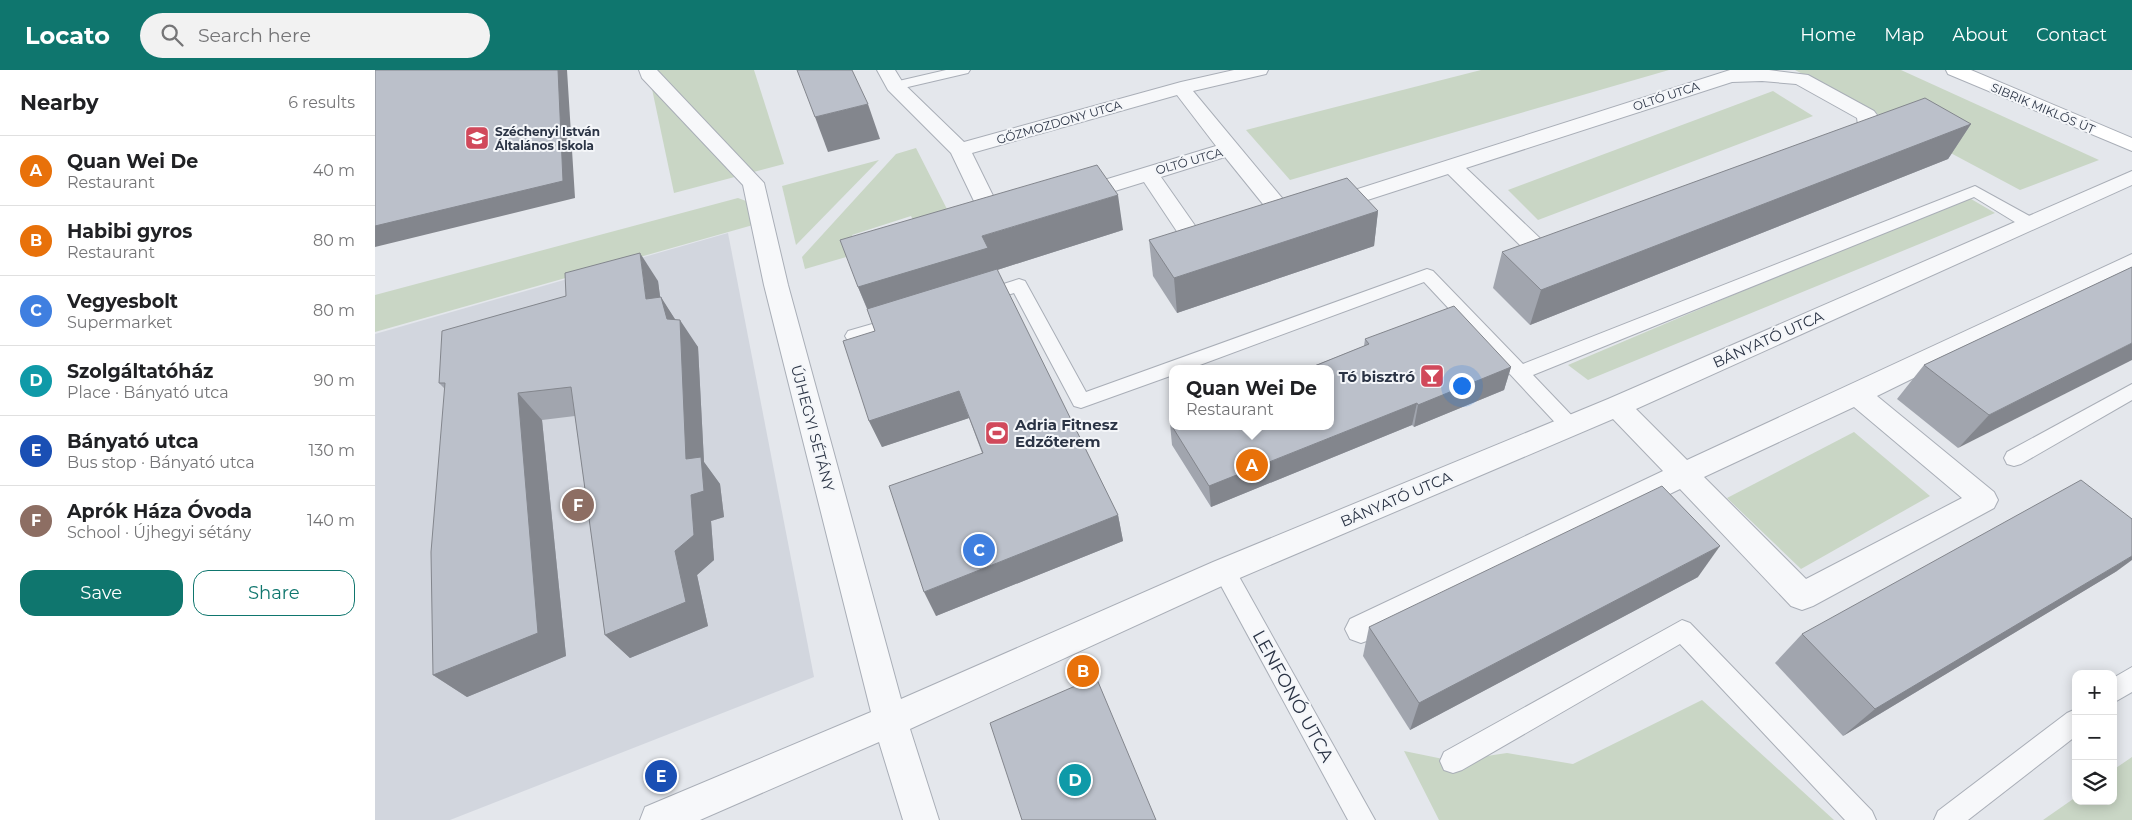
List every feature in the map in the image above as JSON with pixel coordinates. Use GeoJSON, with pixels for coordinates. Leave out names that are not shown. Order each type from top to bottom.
{"type":"FeatureCollection","features":[{"type":"Feature","properties":{"kind":"street","name":"ÚJHEGYI SÉTÁNY"},"geometry":{"type":"LineString","coordinates":[[648,70],[649,74],[753,183],[776,285],[890,721],[921,820]]}},
{"type":"Feature","properties":{"kind":"street","name":"SIBRIK MIKLÓS ÚT"},"geometry":{"type":"LineString","coordinates":[[1955,70],[2132,145]]}},
{"type":"Feature","properties":{"kind":"street","name":"GŐZMOZDONY UTCA"},"geometry":{"type":"LineString","coordinates":[[960,150],[1181,88],[1250,71]]}},
{"type":"Feature","properties":{"kind":"street","name":"OLTÓ UTCA"},"geometry":{"type":"LineString","coordinates":[[1181,88],[1229,150],[1278,222],[1730,76],[1761,75],[1801,79],[1867,115],[1869,134],[1831,147]]}},
{"type":"Feature","properties":{"kind":"street"},"geometry":{"type":"LineString","coordinates":[[891,78],[960,150],[986,225],[1022,213]]}},
{"type":"Feature","properties":{"kind":"street","name":"OLTÓ UTCA"},"geometry":{"type":"LineString","coordinates":[[1058,202],[1148,173],[1229,150]]}},
{"type":"Feature","properties":{"kind":"street"},"geometry":{"type":"LineString","coordinates":[[1452,166],[1542,254],[1579,240]]}},
{"type":"Feature","properties":{"kind":"street","name":"OLTÓ UTCA"},"geometry":{"type":"LineString","coordinates":[[1148,173],[1198,246],[1234,235]]}},
{"type":"Feature","properties":{"kind":"street","name":"BÁNYATÓ UTCA"},"geometry":{"type":"LineString","coordinates":[[658,820],[890,721],[1224,571],[1617,406],[2132,177]]}},
{"type":"Feature","properties":{"kind":"street"},"geometry":{"type":"LineString","coordinates":[[1361,629],[2132,262]]}},
{"type":"Feature","properties":{"kind":"street"},"geometry":{"type":"LineString","coordinates":[[1617,406],[1802,596],[1984,500],[1857,394]]}},
{"type":"Feature","properties":{"kind":"lane"},"geometry":{"type":"LineString","coordinates":[[891,78],[963,70]]}},
{"type":"Feature","properties":{"kind":"lane"},"geometry":{"type":"LineString","coordinates":[[1520,373],[1975,191],[2029,223]]}},
{"type":"Feature","properties":{"kind":"lane"},"geometry":{"type":"LineString","coordinates":[[1180,365],[1427,275],[1570,426]]}},
{"type":"Feature","properties":{"kind":"lane"},"geometry":{"type":"LineString","coordinates":[[962,303],[1019,286],[1081,401],[1169,369]]}},
{"type":"Feature","properties":{"kind":"lane"},"geometry":{"type":"LineString","coordinates":[[854,336],[917,316]]}},
{"type":"Feature","properties":{"kind":"lane"},"geometry":{"type":"LineString","coordinates":[[2014,458],[2132,391]]}},
{"type":"Feature","properties":{"kind":"lane","name":"LENFONÓ UTCA"},"geometry":{"type":"LineString","coordinates":[[1224,571],[1362,820]]}},
{"type":"Feature","properties":{"kind":"lane"},"geometry":{"type":"LineString","coordinates":[[1453,761],[1682,630],[1863,820]]}},
{"type":"Feature","properties":{"kind":"lane"},"geometry":{"type":"LineString","coordinates":[[2117,689],[2132,678]]}},
{"type":"Feature","properties":{"kind":"lane"},"geometry":{"type":"LineString","coordinates":[[1947,820],[2072,724]]}},
{"type":"Feature","properties":{"kind":"shaded area"},"geometry":{"type":"Polygon","coordinates":[[[728,233],[814,677],[450,820],[375,820],[375,334],[728,233]]]}},
{"type":"Feature","properties":{"kind":"green space"},"geometry":{"type":"Polygon","coordinates":[[[648,70],[754,70],[784,164],[674,193],[648,70]]]}},
{"type":"Feature","properties":{"kind":"green space"},"geometry":{"type":"Polygon","coordinates":[[[1481,70],[1669,70],[1290,180],[1246,130],[1481,70]]]}},
{"type":"Feature","properties":{"kind":"green space"},"geometry":{"type":"Polygon","coordinates":[[[1795,70],[1901,70],[2099,160],[2020,190],[1795,70]]]}},
{"type":"Feature","properties":{"kind":"green space"},"geometry":{"type":"Polygon","coordinates":[[[1773,91],[1813,116],[1538,220],[1508,190],[1773,91]]]}},
{"type":"Feature","properties":{"kind":"green space"},"geometry":{"type":"Polygon","coordinates":[[[916,148],[952,219],[918,230],[911,216],[852,235],[860,253],[805,269],[802,257],[896,154],[916,148]]]}},
{"type":"Feature","properties":{"kind":"green space"},"geometry":{"type":"Polygon","coordinates":[[[879,160],[796,245],[782,186],[879,160]]]}},
{"type":"Feature","properties":{"kind":"green space"},"geometry":{"type":"Polygon","coordinates":[[[1966,196],[1995,213],[1588,380],[1568,365],[1966,196]]]}},
{"type":"Feature","properties":{"kind":"green space"},"geometry":{"type":"Polygon","coordinates":[[[738,198],[746,201],[753,225],[375,332],[375,295],[738,198]]]}},
{"type":"Feature","properties":{"kind":"green space"},"geometry":{"type":"Polygon","coordinates":[[[1854,432],[1930,496],[1801,569],[1727,498],[1854,432]]]}},
{"type":"Feature","properties":{"kind":"green space"},"geometry":{"type":"Polygon","coordinates":[[[1702,700],[1834,820],[1439,820],[1404,751],[1453,761],[1507,753],[1573,764],[1702,700]]]}},
{"type":"Feature","properties":{"kind":"green space"},"geometry":{"type":"Polygon","coordinates":[[[2132,757],[2132,820],[2043,820],[2072,800],[2072,805],[2117,805],[2117,767],[2132,757]]]}},
{"type":"Feature","properties":{"kind":"building","name":"Széchenyi István Általános Iskola"},"geometry":{"type":"Polygon","coordinates":[[[375,70],[558,70],[563,181],[375,226],[375,70]]]}},
{"type":"Feature","properties":{"kind":"building"},"geometry":{"type":"Polygon","coordinates":[[[797,70],[852,70],[868,104],[815,117],[797,70]]]}},
{"type":"Feature","properties":{"kind":"building"},"geometry":{"type":"Polygon","coordinates":[[[1925,98],[1971,124],[1541,290],[1502,252],[1925,98]]]}},
{"type":"Feature","properties":{"kind":"building"},"geometry":{"type":"Polygon","coordinates":[[[1097,165],[1118,195],[982,236],[988,248],[858,287],[840,240],[1097,165]]]}},
{"type":"Feature","properties":{"kind":"building"},"geometry":{"type":"Polygon","coordinates":[[[1347,178],[1378,211],[1174,278],[1149,240],[1347,178]]]}},
{"type":"Feature","properties":{"kind":"building"},"geometry":{"type":"Polygon","coordinates":[[[640,253],[646,299],[661,297],[667,319],[680,320],[686,459],[701,457],[704,491],[691,495],[694,535],[675,551],[686,602],[605,635],[571,387],[518,393],[538,633],[433,675],[431,552],[445,383],[439,383],[442,331],[566,296],[565,273],[640,253]]]}},
{"type":"Feature","properties":{"kind":"building"},"geometry":{"type":"Polygon","coordinates":[[[2132,267],[2132,343],[1989,415],[1924,365],[2132,267]]]}},
{"type":"Feature","properties":{"kind":"building"},"geometry":{"type":"Polygon","coordinates":[[[997,269],[1118,515],[924,592],[889,486],[983,453],[959,391],[869,421],[843,341],[875,331],[867,309],[997,269]]]}},
{"type":"Feature","properties":{"kind":"building"},"geometry":{"type":"Polygon","coordinates":[[[1454,306],[1511,367],[1209,486],[1174,430],[1334,430],[1334,365],[1317,365],[1369,344],[1365,339],[1454,306]]]}},
{"type":"Feature","properties":{"kind":"building"},"geometry":{"type":"Polygon","coordinates":[[[2081,480],[2132,519],[2132,556],[1875,709],[1802,634],[2081,480]]]}},
{"type":"Feature","properties":{"kind":"building"},"geometry":{"type":"Polygon","coordinates":[[[1662,486],[1720,546],[1419,703],[1369,627],[1662,486]]]}},
{"type":"Feature","properties":{"kind":"building"},"geometry":{"type":"Polygon","coordinates":[[[1096,677],[1156,820],[1022,820],[990,723],[1096,677]]]}},
{"type":"Feature","properties":{"kind":"place","name":"Széchenyi István Általános Iskola"},"geometry":{"type":"Point","coordinates":[477,138]}},
{"type":"Feature","properties":{"kind":"place","name":"Tó bisztró"},"geometry":{"type":"Point","coordinates":[1432,376]}},
{"type":"Feature","properties":{"kind":"place","name":"Adria Fitnesz Edzőterem"},"geometry":{"type":"Point","coordinates":[997,433]}},
{"type":"Feature","properties":{"kind":"place","name":"Quan Wei De"},"geometry":{"type":"Point","coordinates":[1252,465]}},
{"type":"Feature","properties":{"kind":"place","name":"Aprók Háza Óvoda"},"geometry":{"type":"Point","coordinates":[578,505]}},
{"type":"Feature","properties":{"kind":"place","name":"Vegyesbolt"},"geometry":{"type":"Point","coordinates":[979,550]}},
{"type":"Feature","properties":{"kind":"place","name":"Habibi gyros"},"geometry":{"type":"Point","coordinates":[1083,671]}},
{"type":"Feature","properties":{"kind":"place","name":"Bányató utca"},"geometry":{"type":"Point","coordinates":[661,776]}},
{"type":"Feature","properties":{"kind":"place","name":"Szolgáltatóház"},"geometry":{"type":"Point","coordinates":[1075,780]}}]}
